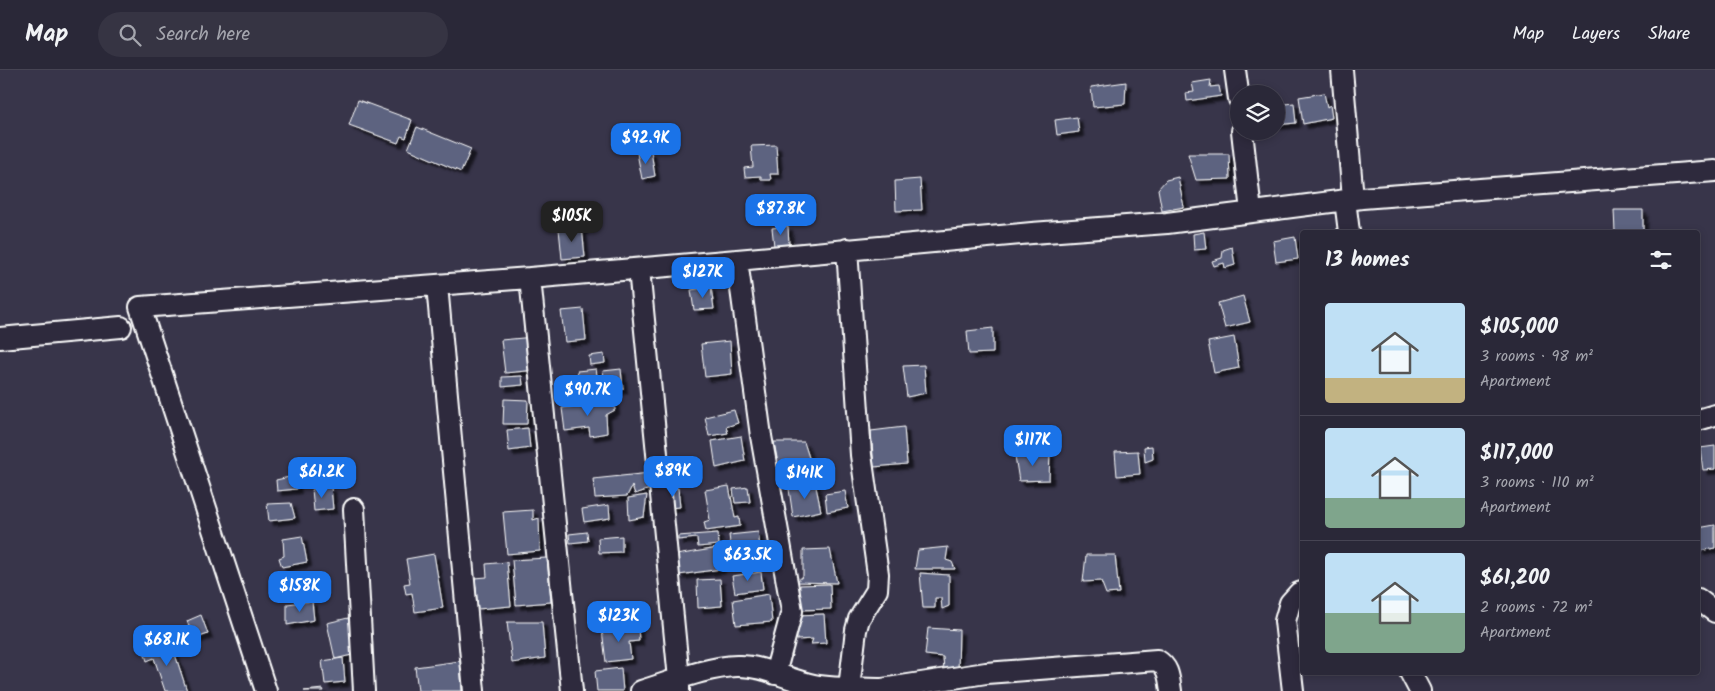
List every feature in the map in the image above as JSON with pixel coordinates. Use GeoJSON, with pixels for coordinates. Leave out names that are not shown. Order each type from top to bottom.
{"type":"FeatureCollection","features":[{"type":"Feature","properties":{"kind":"street"},"geometry":{"type":"LineString","coordinates":[[1235,70],[1237,85]]}},
{"type":"Feature","properties":{"kind":"street"},"geometry":{"type":"LineString","coordinates":[[1342,70],[1349,230]]}},
{"type":"Feature","properties":{"kind":"street"},"geometry":{"type":"LineString","coordinates":[[1243,140],[1251,212]]}},
{"type":"Feature","properties":{"kind":"street"},"geometry":{"type":"LineString","coordinates":[[266,691],[140,307],[639,269],[1032,232],[1167,223],[1349,199],[1715,171]]}},
{"type":"Feature","properties":{"kind":"street"},"geometry":{"type":"LineString","coordinates":[[847,249],[861,455],[878,574],[877,590],[859,619],[856,630],[849,688]]}},
{"type":"Feature","properties":{"kind":"street"},"geometry":{"type":"LineString","coordinates":[[737,260],[762,436],[792,611],[776,674]]}},
{"type":"Feature","properties":{"kind":"street"},"geometry":{"type":"LineString","coordinates":[[639,269],[679,685]]}},
{"type":"Feature","properties":{"kind":"street"},"geometry":{"type":"LineString","coordinates":[[530,278],[572,691]]}},
{"type":"Feature","properties":{"kind":"street"},"geometry":{"type":"LineString","coordinates":[[437,285],[474,691]]}},
{"type":"Feature","properties":{"kind":"street"},"geometry":{"type":"LineString","coordinates":[[0,338],[122,327]]}},
{"type":"Feature","properties":{"kind":"street"},"geometry":{"type":"LineString","coordinates":[[1700,420],[1715,416]]}},
{"type":"Feature","properties":{"kind":"street"},"geometry":{"type":"LineString","coordinates":[[354,509],[364,691]]}},
{"type":"Feature","properties":{"kind":"street"},"geometry":{"type":"LineString","coordinates":[[1293,691],[1285,621],[1290,603],[1300,592]]}},
{"type":"Feature","properties":{"kind":"street"},"geometry":{"type":"LineString","coordinates":[[1700,601],[1715,612]]}},
{"type":"Feature","properties":{"kind":"street"},"geometry":{"type":"LineString","coordinates":[[641,691],[679,685],[716,668],[737,666],[759,668],[814,685],[882,690],[986,672],[1157,660],[1164,664],[1169,674],[1171,691]]}},
{"type":"Feature","properties":{"kind":"street"},"geometry":{"type":"LineString","coordinates":[[1412,675],[1420,691]]}},
{"type":"Feature","properties":{"kind":"building"},"geometry":{"type":"Polygon","coordinates":[[[1211,80],[1210,87],[1219,86],[1221,96],[1187,101],[1186,93],[1194,92],[1192,83],[1211,80]]]}},
{"type":"Feature","properties":{"kind":"building"},"geometry":{"type":"Polygon","coordinates":[[[1126,82],[1125,104],[1093,107],[1091,87],[1126,82]]]}},
{"type":"Feature","properties":{"kind":"building"},"geometry":{"type":"Polygon","coordinates":[[[1324,93],[1327,107],[1330,105],[1332,118],[1303,124],[1299,97],[1324,93]]]}},
{"type":"Feature","properties":{"kind":"building"},"geometry":{"type":"Polygon","coordinates":[[[358,100],[412,120],[406,138],[401,136],[398,143],[349,125],[358,100]]]}},
{"type":"Feature","properties":{"kind":"building"},"geometry":{"type":"Polygon","coordinates":[[[1294,103],[1296,123],[1285,124],[1285,104],[1294,103]]]}},
{"type":"Feature","properties":{"kind":"building"},"geometry":{"type":"Polygon","coordinates":[[[1077,117],[1079,132],[1057,135],[1055,120],[1077,117]]]}},
{"type":"Feature","properties":{"kind":"building"},"geometry":{"type":"Polygon","coordinates":[[[417,127],[471,149],[461,172],[408,149],[417,127]]]}},
{"type":"Feature","properties":{"kind":"building"},"geometry":{"type":"Polygon","coordinates":[[[776,145],[778,174],[770,174],[771,180],[761,180],[761,176],[745,177],[744,168],[753,167],[751,146],[776,145]]]}},
{"type":"Feature","properties":{"kind":"building"},"geometry":{"type":"Polygon","coordinates":[[[651,151],[655,176],[642,179],[637,153],[651,151]]]}},
{"type":"Feature","properties":{"kind":"building"},"geometry":{"type":"Polygon","coordinates":[[[1188,154],[1229,154],[1230,179],[1196,180],[1188,154]]]}},
{"type":"Feature","properties":{"kind":"building"},"geometry":{"type":"Polygon","coordinates":[[[1178,177],[1184,207],[1162,211],[1158,189],[1166,180],[1178,177]]]}},
{"type":"Feature","properties":{"kind":"building"},"geometry":{"type":"Polygon","coordinates":[[[920,179],[922,210],[896,211],[895,181],[920,179]]]}},
{"type":"Feature","properties":{"kind":"building"},"geometry":{"type":"Polygon","coordinates":[[[1614,210],[1643,210],[1643,230],[1615,230],[1614,210]]]}},
{"type":"Feature","properties":{"kind":"building"},"geometry":{"type":"Polygon","coordinates":[[[788,226],[789,245],[774,246],[772,228],[788,226]]]}},
{"type":"Feature","properties":{"kind":"building"},"geometry":{"type":"Polygon","coordinates":[[[582,227],[585,257],[562,259],[559,229],[582,227]]]}},
{"type":"Feature","properties":{"kind":"building"},"geometry":{"type":"Polygon","coordinates":[[[1204,232],[1206,249],[1194,250],[1193,234],[1204,232]]]}},
{"type":"Feature","properties":{"kind":"building"},"geometry":{"type":"Polygon","coordinates":[[[1295,237],[1298,259],[1276,262],[1273,241],[1295,237]]]}},
{"type":"Feature","properties":{"kind":"building"},"geometry":{"type":"Polygon","coordinates":[[[1232,247],[1235,265],[1225,268],[1224,263],[1214,266],[1212,261],[1222,258],[1223,250],[1232,247]]]}},
{"type":"Feature","properties":{"kind":"building"},"geometry":{"type":"Polygon","coordinates":[[[711,287],[714,309],[694,310],[691,290],[711,287]]]}},
{"type":"Feature","properties":{"kind":"building"},"geometry":{"type":"Polygon","coordinates":[[[1243,296],[1250,322],[1225,328],[1218,303],[1243,296]]]}},
{"type":"Feature","properties":{"kind":"building"},"geometry":{"type":"Polygon","coordinates":[[[583,309],[586,340],[565,342],[561,311],[583,309]]]}},
{"type":"Feature","properties":{"kind":"building"},"geometry":{"type":"Polygon","coordinates":[[[993,328],[993,353],[969,354],[967,331],[993,328]]]}},
{"type":"Feature","properties":{"kind":"building"},"geometry":{"type":"Polygon","coordinates":[[[534,337],[537,370],[505,373],[501,340],[534,337]]]}},
{"type":"Feature","properties":{"kind":"building"},"geometry":{"type":"Polygon","coordinates":[[[1234,337],[1239,368],[1214,373],[1208,342],[1234,337]]]}},
{"type":"Feature","properties":{"kind":"building"},"geometry":{"type":"Polygon","coordinates":[[[730,341],[732,374],[705,377],[701,344],[730,341]]]}},
{"type":"Feature","properties":{"kind":"building"},"geometry":{"type":"Polygon","coordinates":[[[604,354],[605,363],[590,365],[589,356],[604,354]]]}},
{"type":"Feature","properties":{"kind":"building"},"geometry":{"type":"Polygon","coordinates":[[[924,365],[926,393],[907,397],[903,366],[924,365]]]}},
{"type":"Feature","properties":{"kind":"building"},"geometry":{"type":"Polygon","coordinates":[[[596,369],[601,400],[593,401],[592,391],[580,392],[577,371],[596,369]]]}},
{"type":"Feature","properties":{"kind":"building"},"geometry":{"type":"Polygon","coordinates":[[[621,369],[623,389],[606,392],[603,371],[621,369]]]}},
{"type":"Feature","properties":{"kind":"building"},"geometry":{"type":"Polygon","coordinates":[[[522,376],[523,385],[502,387],[502,377],[522,376]]]}},
{"type":"Feature","properties":{"kind":"building"},"geometry":{"type":"Polygon","coordinates":[[[504,399],[528,400],[527,424],[503,424],[504,399]]]}},
{"type":"Feature","properties":{"kind":"building"},"geometry":{"type":"Polygon","coordinates":[[[614,401],[615,410],[606,415],[607,433],[590,436],[589,428],[565,431],[562,408],[614,401]]]}},
{"type":"Feature","properties":{"kind":"building"},"geometry":{"type":"Polygon","coordinates":[[[734,410],[738,423],[726,427],[728,433],[709,436],[705,417],[734,410]]]}},
{"type":"Feature","properties":{"kind":"building"},"geometry":{"type":"Polygon","coordinates":[[[904,427],[907,464],[874,467],[871,431],[904,427]]]}},
{"type":"Feature","properties":{"kind":"building"},"geometry":{"type":"Polygon","coordinates":[[[528,428],[530,448],[509,451],[507,430],[528,428]]]}},
{"type":"Feature","properties":{"kind":"building"},"geometry":{"type":"Polygon","coordinates":[[[741,436],[745,461],[716,468],[712,441],[741,436]]]}},
{"type":"Feature","properties":{"kind":"building"},"geometry":{"type":"Polygon","coordinates":[[[774,442],[804,442],[814,473],[781,479],[774,442]]]}},
{"type":"Feature","properties":{"kind":"building"},"geometry":{"type":"Polygon","coordinates":[[[1152,446],[1153,459],[1145,462],[1144,447],[1152,446]]]}},
{"type":"Feature","properties":{"kind":"building"},"geometry":{"type":"Polygon","coordinates":[[[1715,446],[1715,469],[1703,470],[1700,448],[1715,446]]]}},
{"type":"Feature","properties":{"kind":"building"},"geometry":{"type":"Polygon","coordinates":[[[1138,451],[1140,474],[1117,476],[1115,452],[1138,451]]]}},
{"type":"Feature","properties":{"kind":"building"},"geometry":{"type":"Polygon","coordinates":[[[1050,453],[1049,480],[1019,481],[1015,456],[1050,453]]]}},
{"type":"Feature","properties":{"kind":"building"},"geometry":{"type":"Polygon","coordinates":[[[650,473],[653,488],[635,494],[632,486],[627,496],[595,498],[593,479],[650,473]]]}},
{"type":"Feature","properties":{"kind":"building"},"geometry":{"type":"Polygon","coordinates":[[[294,476],[297,489],[277,491],[276,480],[294,476]]]}},
{"type":"Feature","properties":{"kind":"building"},"geometry":{"type":"Polygon","coordinates":[[[815,482],[821,511],[793,517],[789,489],[815,482]]]}},
{"type":"Feature","properties":{"kind":"building"},"geometry":{"type":"Polygon","coordinates":[[[729,486],[735,518],[739,517],[740,526],[706,531],[704,522],[710,520],[705,490],[729,486]]]}},
{"type":"Feature","properties":{"kind":"building"},"geometry":{"type":"Polygon","coordinates":[[[331,487],[333,509],[314,511],[312,489],[331,487]]]}},
{"type":"Feature","properties":{"kind":"building"},"geometry":{"type":"Polygon","coordinates":[[[748,487],[750,502],[735,503],[733,489],[748,487]]]}},
{"type":"Feature","properties":{"kind":"building"},"geometry":{"type":"Polygon","coordinates":[[[678,488],[680,507],[669,508],[666,490],[678,488]]]}},
{"type":"Feature","properties":{"kind":"building"},"geometry":{"type":"Polygon","coordinates":[[[845,491],[848,508],[827,512],[825,494],[845,491]]]}},
{"type":"Feature","properties":{"kind":"building"},"geometry":{"type":"Polygon","coordinates":[[[647,495],[644,517],[629,520],[628,498],[647,495]]]}},
{"type":"Feature","properties":{"kind":"building"},"geometry":{"type":"Polygon","coordinates":[[[291,503],[295,518],[269,521],[267,504],[291,503]]]}},
{"type":"Feature","properties":{"kind":"building"},"geometry":{"type":"Polygon","coordinates":[[[609,505],[610,518],[584,522],[582,509],[609,505]]]}},
{"type":"Feature","properties":{"kind":"building"},"geometry":{"type":"Polygon","coordinates":[[[533,510],[533,520],[539,518],[540,551],[507,554],[503,512],[533,510]]]}},
{"type":"Feature","properties":{"kind":"building"},"geometry":{"type":"Polygon","coordinates":[[[1715,525],[1715,548],[1700,551],[1700,528],[1715,525]]]}},
{"type":"Feature","properties":{"kind":"building"},"geometry":{"type":"Polygon","coordinates":[[[587,532],[588,541],[570,543],[569,534],[587,532]]]}},
{"type":"Feature","properties":{"kind":"building"},"geometry":{"type":"Polygon","coordinates":[[[758,532],[762,562],[733,566],[729,535],[758,532]]]}},
{"type":"Feature","properties":{"kind":"building"},"geometry":{"type":"Polygon","coordinates":[[[718,533],[719,545],[698,547],[697,538],[678,540],[678,536],[718,533]]]}},
{"type":"Feature","properties":{"kind":"building"},"geometry":{"type":"Polygon","coordinates":[[[302,536],[307,562],[282,567],[279,558],[284,556],[283,539],[302,536]]]}},
{"type":"Feature","properties":{"kind":"building"},"geometry":{"type":"Polygon","coordinates":[[[622,536],[622,552],[599,553],[598,538],[622,536]]]}},
{"type":"Feature","properties":{"kind":"building"},"geometry":{"type":"Polygon","coordinates":[[[948,547],[946,560],[952,562],[955,569],[915,569],[918,550],[948,547]]]}},
{"type":"Feature","properties":{"kind":"building"},"geometry":{"type":"Polygon","coordinates":[[[718,548],[721,569],[679,575],[676,555],[718,548]]]}},
{"type":"Feature","properties":{"kind":"building"},"geometry":{"type":"Polygon","coordinates":[[[830,549],[837,583],[796,582],[803,576],[803,550],[830,549]]]}},
{"type":"Feature","properties":{"kind":"building"},"geometry":{"type":"Polygon","coordinates":[[[434,554],[443,608],[415,612],[412,593],[406,594],[404,584],[410,583],[406,559],[434,554]]]}},
{"type":"Feature","properties":{"kind":"building"},"geometry":{"type":"Polygon","coordinates":[[[1086,555],[1115,555],[1119,593],[1106,594],[1101,581],[1083,582],[1086,555]]]}},
{"type":"Feature","properties":{"kind":"building"},"geometry":{"type":"Polygon","coordinates":[[[547,558],[551,602],[516,605],[512,560],[547,558]]]}},
{"type":"Feature","properties":{"kind":"building"},"geometry":{"type":"Polygon","coordinates":[[[507,562],[511,606],[478,609],[475,578],[487,577],[486,564],[507,562]]]}},
{"type":"Feature","properties":{"kind":"building"},"geometry":{"type":"Polygon","coordinates":[[[761,572],[763,589],[735,593],[732,576],[761,572]]]}},
{"type":"Feature","properties":{"kind":"building"},"geometry":{"type":"Polygon","coordinates":[[[920,573],[949,575],[949,606],[942,609],[941,598],[935,598],[935,608],[923,608],[920,573]]]}},
{"type":"Feature","properties":{"kind":"building"},"geometry":{"type":"Polygon","coordinates":[[[720,579],[722,606],[698,608],[697,580],[720,579]]]}},
{"type":"Feature","properties":{"kind":"building"},"geometry":{"type":"Polygon","coordinates":[[[830,584],[831,609],[799,610],[800,585],[830,584]]]}},
{"type":"Feature","properties":{"kind":"building"},"geometry":{"type":"Polygon","coordinates":[[[769,594],[772,622],[736,625],[733,600],[769,594]]]}},
{"type":"Feature","properties":{"kind":"building"},"geometry":{"type":"Polygon","coordinates":[[[312,601],[314,620],[287,625],[287,604],[312,601]]]}},
{"type":"Feature","properties":{"kind":"building"},"geometry":{"type":"Polygon","coordinates":[[[824,614],[826,643],[811,644],[813,639],[797,640],[796,615],[824,614]]]}},
{"type":"Feature","properties":{"kind":"building"},"geometry":{"type":"Polygon","coordinates":[[[201,615],[208,634],[194,639],[187,621],[201,615]]]}},
{"type":"Feature","properties":{"kind":"building"},"geometry":{"type":"Polygon","coordinates":[[[348,618],[356,654],[335,659],[327,623],[348,618]]]}},
{"type":"Feature","properties":{"kind":"building"},"geometry":{"type":"Polygon","coordinates":[[[507,622],[542,622],[545,658],[512,663],[507,622]]]}},
{"type":"Feature","properties":{"kind":"building"},"geometry":{"type":"Polygon","coordinates":[[[638,626],[639,641],[629,642],[631,659],[606,662],[602,630],[638,626]]]}},
{"type":"Feature","properties":{"kind":"building"},"geometry":{"type":"Polygon","coordinates":[[[928,628],[959,630],[958,672],[944,671],[943,657],[925,655],[928,628]]]}},
{"type":"Feature","properties":{"kind":"building"},"geometry":{"type":"Polygon","coordinates":[[[171,642],[187,691],[165,691],[154,658],[147,661],[144,651],[171,642]]]}},
{"type":"Feature","properties":{"kind":"building"},"geometry":{"type":"Polygon","coordinates":[[[343,658],[345,682],[325,684],[322,661],[343,658]]]}},
{"type":"Feature","properties":{"kind":"building"},"geometry":{"type":"Polygon","coordinates":[[[460,661],[462,691],[418,691],[415,667],[460,661]]]}},
{"type":"Feature","properties":{"kind":"building"},"geometry":{"type":"Polygon","coordinates":[[[621,668],[623,691],[597,691],[595,671],[621,668]]]}},
{"type":"Feature","properties":{"kind":"building"},"geometry":{"type":"Polygon","coordinates":[[[323,689],[324,691],[304,691],[323,689]]]}}]}
